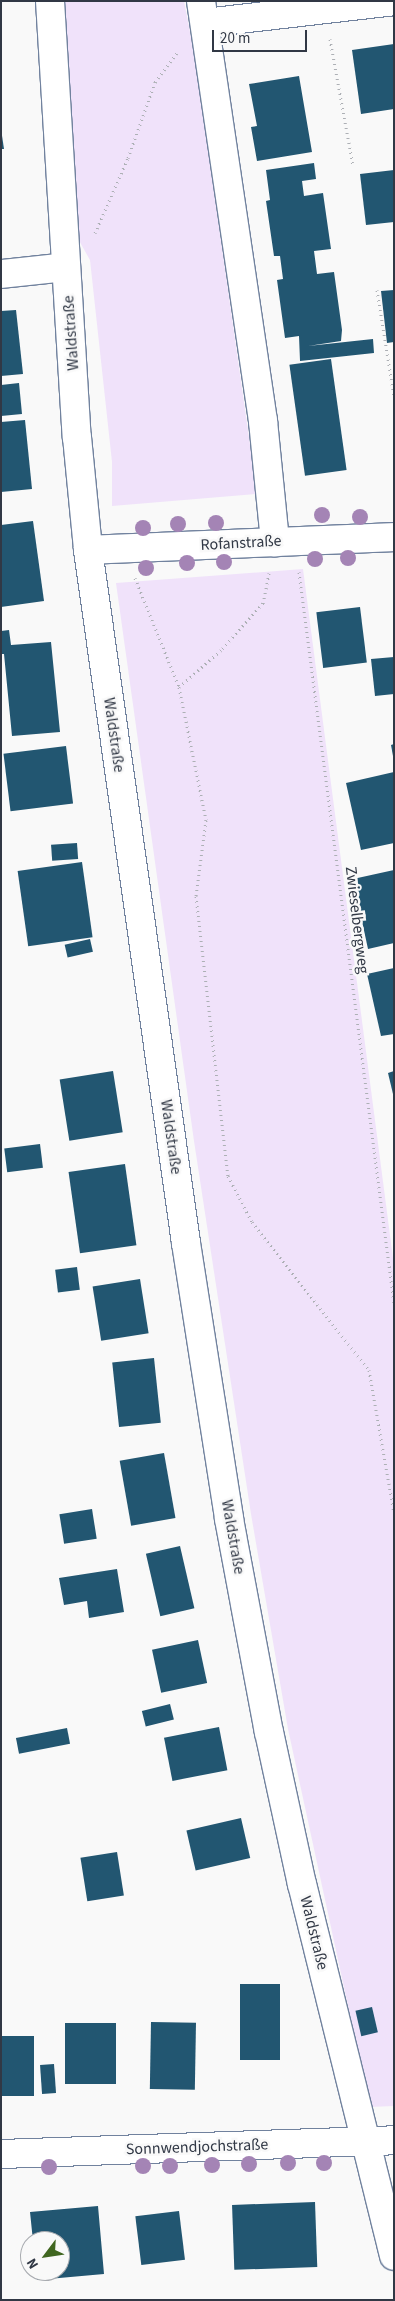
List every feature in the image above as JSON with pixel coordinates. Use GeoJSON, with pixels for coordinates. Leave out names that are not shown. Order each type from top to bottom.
{"type":"FeatureCollection","features":[{"type":"Feature","properties":{"kind":"street","name":"Waldstraße"},"geometry":{"type":"LineString","coordinates":[[50,1],[66,268],[88,550],[186,1243],[229,1519],[295,1855],[394,2256]]}},
{"type":"Feature","properties":{"kind":"street"},"geometry":{"type":"LineString","coordinates":[[285,541],[263,421],[203,12],[325,10],[394,1]]}},
{"type":"Feature","properties":{"kind":"street"},"geometry":{"type":"LineString","coordinates":[[1,274],[66,268]]}},
{"type":"Feature","properties":{"kind":"street","name":"Rofanstraße"},"geometry":{"type":"LineString","coordinates":[[88,550],[394,537]]}},
{"type":"Feature","properties":{"kind":"street","name":"Sonnwendjochstraße"},"geometry":{"type":"LineString","coordinates":[[1,2154],[394,2140]]}},
{"type":"Feature","properties":{"kind":"path"},"geometry":{"type":"LineString","coordinates":[[325,10],[353,166]]}},
{"type":"Feature","properties":{"kind":"path"},"geometry":{"type":"LineString","coordinates":[[66,268],[97,230],[155,82],[181,48]]}},
{"type":"Feature","properties":{"kind":"path"},"geometry":{"type":"LineString","coordinates":[[377,290],[394,396]]}},
{"type":"Feature","properties":{"kind":"path"},"geometry":{"type":"LineString","coordinates":[[178,687],[221,650],[263,603],[285,541]]}},
{"type":"Feature","properties":{"kind":"path","name":"Zwieselbergweg"},"geometry":{"type":"LineString","coordinates":[[285,541],[394,1303]]}},
{"type":"Feature","properties":{"kind":"path"},"geometry":{"type":"LineString","coordinates":[[88,550],[134,576],[178,687],[206,820],[196,896],[228,1176],[252,1222],[369,1370],[394,1513]]}},
{"type":"Feature","properties":{"kind":"shaded area"},"geometry":{"type":"Polygon","coordinates":[[[64,1],[184,1],[195,58],[257,494],[112,506],[112,462],[90,260],[77,237],[64,1]]]}},
{"type":"Feature","properties":{"kind":"shaded area"},"geometry":{"type":"Polygon","coordinates":[[[303,569],[394,1266],[394,2106],[370,2107],[288,1729],[251,1514],[194,1141],[116,583],[303,569]]]}},
{"type":"Feature","properties":{"kind":"building"},"geometry":{"type":"Polygon","coordinates":[[[394,44],[394,109],[361,114],[352,50],[394,44]]]}},
{"type":"Feature","properties":{"kind":"building"},"geometry":{"type":"Polygon","coordinates":[[[299,76],[312,152],[257,161],[251,127],[257,126],[249,84],[299,76]]]}},
{"type":"Feature","properties":{"kind":"building"},"geometry":{"type":"Polygon","coordinates":[[[1,129],[4,149],[1,149],[1,129]]]}},
{"type":"Feature","properties":{"kind":"building"},"geometry":{"type":"Polygon","coordinates":[[[314,163],[316,179],[302,181],[304,196],[323,193],[331,249],[314,251],[317,274],[334,272],[342,330],[341,341],[308,346],[373,339],[374,353],[300,361],[299,336],[285,338],[277,280],[283,279],[280,256],[274,256],[266,201],[270,200],[266,170],[314,163]]]}},
{"type":"Feature","properties":{"kind":"building"},"geometry":{"type":"Polygon","coordinates":[[[394,170],[394,222],[366,225],[360,174],[394,170]]]}},
{"type":"Feature","properties":{"kind":"building"},"geometry":{"type":"Polygon","coordinates":[[[394,290],[394,342],[387,343],[381,291],[394,290]]]}},
{"type":"Feature","properties":{"kind":"building"},"geometry":{"type":"Polygon","coordinates":[[[16,310],[23,374],[1,376],[1,311],[16,310]]]}},
{"type":"Feature","properties":{"kind":"building"},"geometry":{"type":"Polygon","coordinates":[[[331,359],[347,470],[305,476],[289,365],[331,359]]]}},
{"type":"Feature","properties":{"kind":"building"},"geometry":{"type":"Polygon","coordinates":[[[19,383],[22,414],[1,416],[1,385],[19,383]]]}},
{"type":"Feature","properties":{"kind":"building"},"geometry":{"type":"Polygon","coordinates":[[[25,420],[32,489],[1,492],[1,422],[25,420]]]}},
{"type":"Feature","properties":{"kind":"building"},"geometry":{"type":"Polygon","coordinates":[[[33,521],[44,601],[1,607],[1,525],[33,521]]]}},
{"type":"Feature","properties":{"kind":"building"},"geometry":{"type":"Polygon","coordinates":[[[360,607],[367,663],[323,668],[316,612],[360,607]]]}},
{"type":"Feature","properties":{"kind":"building"},"geometry":{"type":"Polygon","coordinates":[[[9,630],[11,645],[51,642],[60,732],[12,736],[4,654],[1,654],[1,631],[9,630]]]}},
{"type":"Feature","properties":{"kind":"building"},"geometry":{"type":"Polygon","coordinates":[[[394,657],[394,694],[375,696],[371,659],[394,657]]]}},
{"type":"Feature","properties":{"kind":"building"},"geometry":{"type":"Polygon","coordinates":[[[394,744],[394,756],[393,756],[391,745],[394,744]]]}},
{"type":"Feature","properties":{"kind":"building"},"geometry":{"type":"Polygon","coordinates":[[[66,746],[73,804],[11,811],[3,754],[66,746]]]}},
{"type":"Feature","properties":{"kind":"building"},"geometry":{"type":"Polygon","coordinates":[[[394,772],[394,843],[361,850],[346,783],[394,772]]]}},
{"type":"Feature","properties":{"kind":"building"},"geometry":{"type":"Polygon","coordinates":[[[77,843],[78,859],[52,861],[51,845],[77,843]]]}},
{"type":"Feature","properties":{"kind":"building"},"geometry":{"type":"Polygon","coordinates":[[[82,862],[93,937],[28,946],[18,871],[82,862]]]}},
{"type":"Feature","properties":{"kind":"building"},"geometry":{"type":"Polygon","coordinates":[[[394,870],[394,943],[368,949],[353,879],[394,870]]]}},
{"type":"Feature","properties":{"kind":"building"},"geometry":{"type":"Polygon","coordinates":[[[90,939],[93,952],[68,958],[65,945],[90,939]]]}},
{"type":"Feature","properties":{"kind":"building"},"geometry":{"type":"Polygon","coordinates":[[[394,968],[394,1034],[381,1036],[367,974],[394,968]]]}},
{"type":"Feature","properties":{"kind":"building"},"geometry":{"type":"Polygon","coordinates":[[[113,1071],[123,1132],[69,1141],[60,1079],[113,1071]]]}},
{"type":"Feature","properties":{"kind":"building"},"geometry":{"type":"Polygon","coordinates":[[[394,1071],[394,1093],[393,1094],[388,1073],[394,1071]]]}},
{"type":"Feature","properties":{"kind":"building"},"geometry":{"type":"Polygon","coordinates":[[[40,1144],[43,1168],[7,1172],[4,1148],[40,1144]]]}},
{"type":"Feature","properties":{"kind":"building"},"geometry":{"type":"Polygon","coordinates":[[[125,1164],[136,1245],[80,1253],[69,1172],[125,1164]]]}},
{"type":"Feature","properties":{"kind":"building"},"geometry":{"type":"Polygon","coordinates":[[[77,1267],[80,1290],[58,1293],[55,1270],[77,1267]]]}},
{"type":"Feature","properties":{"kind":"building"},"geometry":{"type":"Polygon","coordinates":[[[140,1279],[149,1333],[101,1341],[93,1287],[140,1279]]]}},
{"type":"Feature","properties":{"kind":"building"},"geometry":{"type":"Polygon","coordinates":[[[154,1358],[161,1423],[119,1427],[112,1362],[154,1358]]]}},
{"type":"Feature","properties":{"kind":"building"},"geometry":{"type":"Polygon","coordinates":[[[164,1453],[175,1518],[131,1526],[120,1461],[164,1453]]]}},
{"type":"Feature","properties":{"kind":"building"},"geometry":{"type":"Polygon","coordinates":[[[92,1509],[97,1539],[64,1544],[59,1514],[92,1509]]]}},
{"type":"Feature","properties":{"kind":"building"},"geometry":{"type":"Polygon","coordinates":[[[180,1546],[194,1608],[160,1616],[146,1554],[180,1546]]]}},
{"type":"Feature","properties":{"kind":"building"},"geometry":{"type":"Polygon","coordinates":[[[117,1569],[124,1612],[89,1618],[87,1601],[64,1605],[59,1578],[117,1569]]]}},
{"type":"Feature","properties":{"kind":"building"},"geometry":{"type":"Polygon","coordinates":[[[198,1640],[207,1683],[161,1693],[152,1650],[198,1640]]]}},
{"type":"Feature","properties":{"kind":"building"},"geometry":{"type":"Polygon","coordinates":[[[170,1704],[174,1720],[146,1727],[142,1711],[170,1704]]]}},
{"type":"Feature","properties":{"kind":"building"},"geometry":{"type":"Polygon","coordinates":[[[219,1727],[227,1770],[172,1781],[164,1738],[219,1727]]]}},
{"type":"Feature","properties":{"kind":"building"},"geometry":{"type":"Polygon","coordinates":[[[67,1728],[70,1744],[19,1754],[16,1738],[67,1728]]]}},
{"type":"Feature","properties":{"kind":"building"},"geometry":{"type":"Polygon","coordinates":[[[241,1818],[250,1858],[196,1871],[186,1831],[241,1818]]]}},
{"type":"Feature","properties":{"kind":"building"},"geometry":{"type":"Polygon","coordinates":[[[117,1852],[124,1895],[87,1901],[80,1858],[117,1852]]]}},
{"type":"Feature","properties":{"kind":"building"},"geometry":{"type":"Polygon","coordinates":[[[240,1984],[280,1984],[280,2060],[240,2060],[240,1984]]]}},
{"type":"Feature","properties":{"kind":"building"},"geometry":{"type":"Polygon","coordinates":[[[372,2007],[378,2032],[361,2036],[355,2011],[372,2007]]]}},
{"type":"Feature","properties":{"kind":"building"},"geometry":{"type":"Polygon","coordinates":[[[151,2022],[196,2023],[195,2090],[150,2089],[151,2022]]]}},
{"type":"Feature","properties":{"kind":"building"},"geometry":{"type":"Polygon","coordinates":[[[65,2023],[116,2023],[116,2084],[65,2084],[65,2023]]]}},
{"type":"Feature","properties":{"kind":"building"},"geometry":{"type":"Polygon","coordinates":[[[1,2036],[34,2036],[34,2096],[1,2096],[1,2036]]]}},
{"type":"Feature","properties":{"kind":"building"},"geometry":{"type":"Polygon","coordinates":[[[54,2064],[56,2093],[42,2094],[40,2065],[54,2064]]]}},
{"type":"Feature","properties":{"kind":"building"},"geometry":{"type":"Polygon","coordinates":[[[315,2202],[317,2267],[234,2270],[232,2205],[315,2202]]]}},
{"type":"Feature","properties":{"kind":"building"},"geometry":{"type":"Polygon","coordinates":[[[98,2206],[104,2274],[70,2277],[70,2231],[32,2231],[30,2212],[98,2206]]]}},
{"type":"Feature","properties":{"kind":"building"},"geometry":{"type":"Polygon","coordinates":[[[179,2211],[185,2260],[141,2265],[135,2216],[179,2211]]]}}]}
